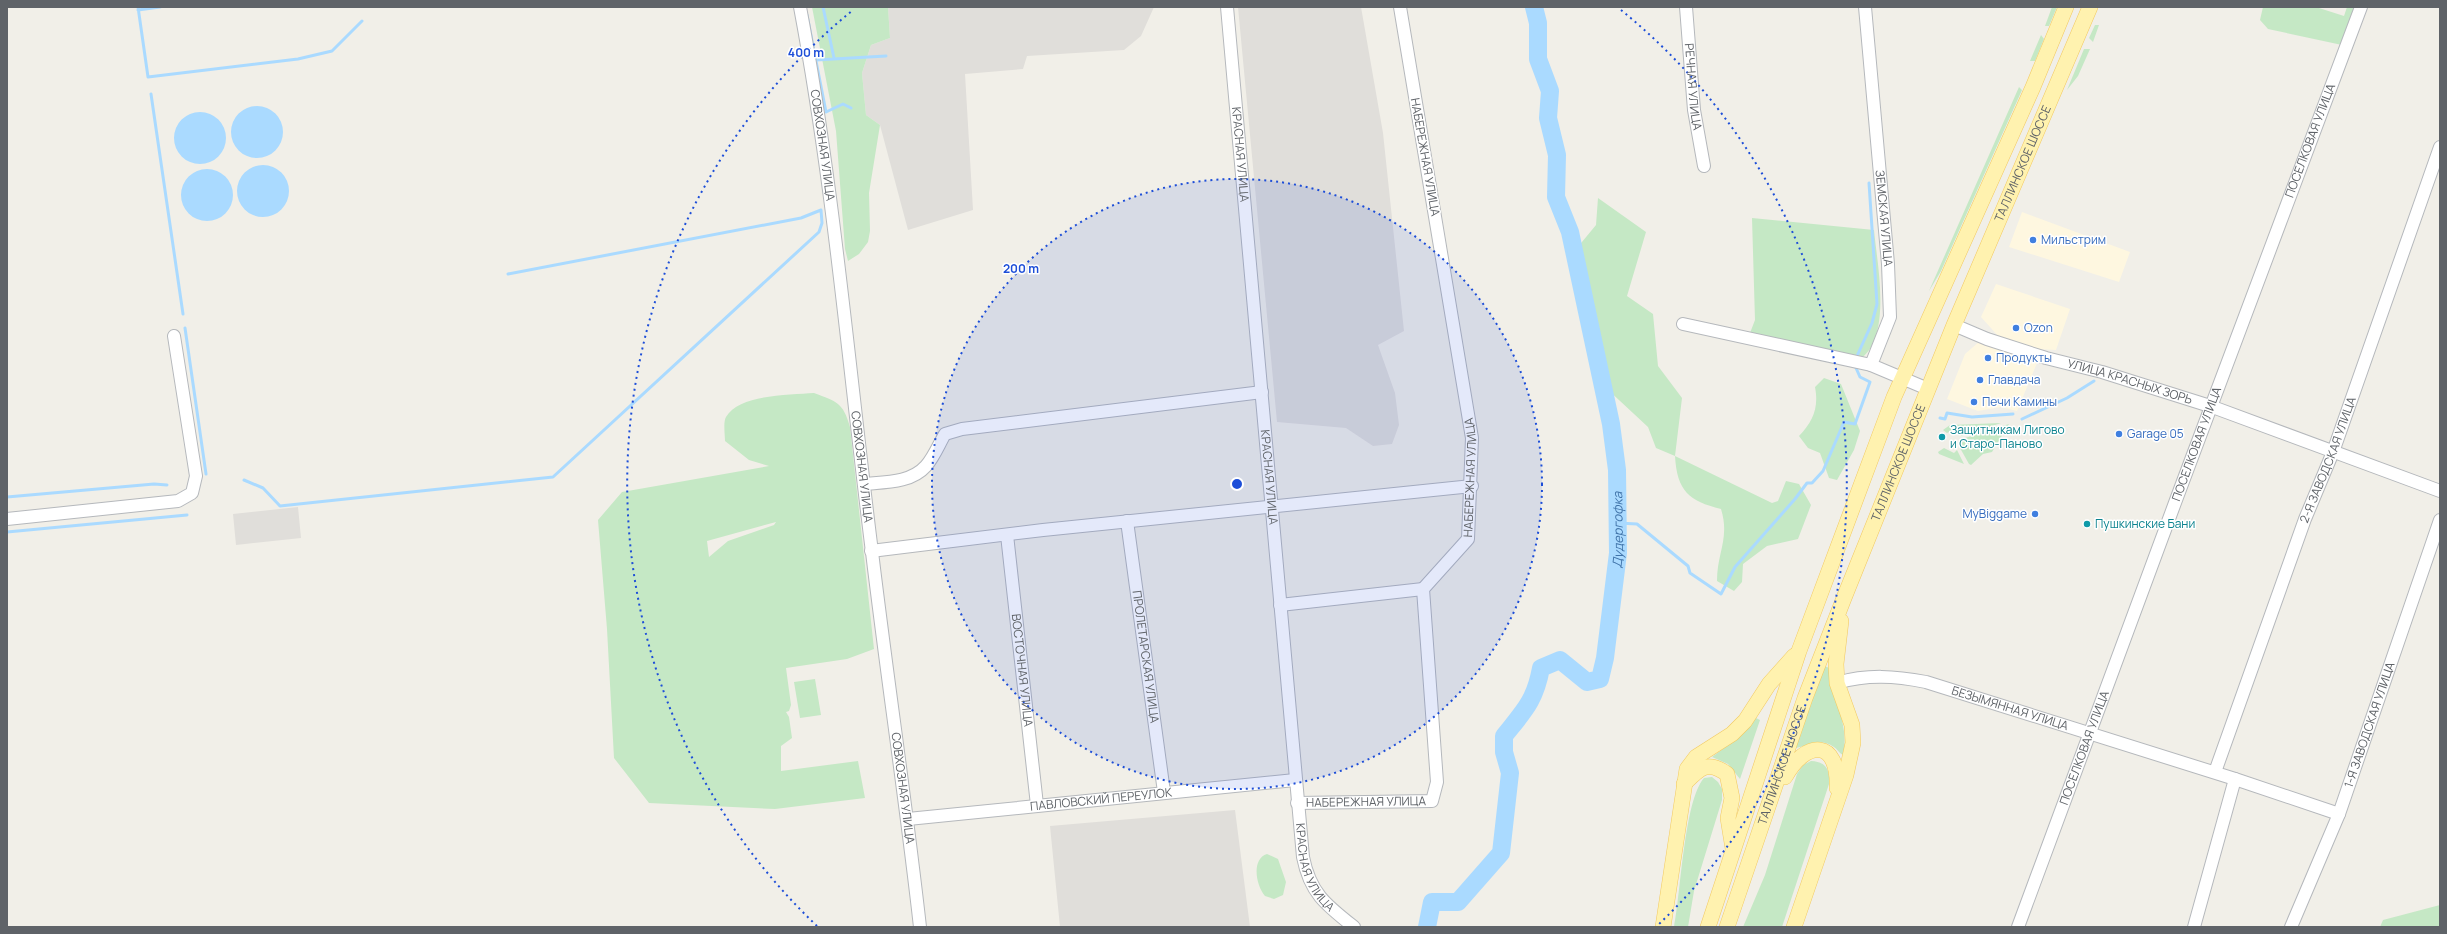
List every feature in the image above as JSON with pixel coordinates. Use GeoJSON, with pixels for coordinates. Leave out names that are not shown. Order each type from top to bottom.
{"type":"FeatureCollection","features":[{"type":"Feature","properties":{"kind":"main road","name":"ТАЛЛИНСКОЕ ШОССЕ"},"geometry":{"type":"LineString","coordinates":[[1708,927],[1734,852],[1799,651],[1902,378],[2034,86],[2066,7]]}},
{"type":"Feature","properties":{"kind":"main road","name":"ТАЛЛИНСКОЕ ШОССЕ"},"geometry":{"type":"LineString","coordinates":[[1727,927],[1805,698],[1844,598],[1954,325],[2090,7]]}},
{"type":"Feature","properties":{"kind":"main road"},"geometry":{"type":"LineString","coordinates":[[1794,927],[1837,796],[1846,775],[1853,743],[1852,725],[1837,683],[1837,648],[1844,598]]}},
{"type":"Feature","properties":{"kind":"main road"},"geometry":{"type":"LineString","coordinates":[[1663,927],[1687,769],[1696,757],[1732,734],[1745,721],[1769,684],[1799,651]]}},
{"type":"Feature","properties":{"kind":"main road"},"geometry":{"type":"LineString","coordinates":[[1768,805],[1794,761],[1811,750],[1822,750],[1830,754],[1836,763],[1838,772],[1837,796]]}},
{"type":"Feature","properties":{"kind":"main road"},"geometry":{"type":"LineString","coordinates":[[1684,785],[1706,766],[1717,766],[1727,774],[1732,798],[1728,818],[1734,852]]}},
{"type":"Feature","properties":{"kind":"street","name":"СОВХОЗНАЯ УЛИЦА"},"geometry":{"type":"LineString","coordinates":[[800,7],[831,197],[872,551],[908,819],[920,927]]}},
{"type":"Feature","properties":{"kind":"street","name":"КРАСНАЯ УЛИЦА"},"geometry":{"type":"LineString","coordinates":[[1227,7],[1273,507],[1297,803],[1306,874],[1323,902],[1354,927]]}},
{"type":"Feature","properties":{"kind":"street","name":"НАБЕРЕЖНАЯ УЛИЦА"},"geometry":{"type":"LineString","coordinates":[[1297,803],[1432,801],[1437,782],[1423,589],[1468,539],[1472,486],[1472,438],[1400,7]]}},
{"type":"Feature","properties":{"kind":"street","name":"РЕЧНАЯ УЛИЦА"},"geometry":{"type":"LineString","coordinates":[[1686,7],[1694,110],[1704,166]]}},
{"type":"Feature","properties":{"kind":"street","name":"ЗЕМСКАЯ УЛИЦА"},"geometry":{"type":"LineString","coordinates":[[1865,7],[1887,242],[1890,309],[1890,317],[1871,365]]}},
{"type":"Feature","properties":{"kind":"street","name":"ПОСЕЛКОВАЯ УЛИЦА"},"geometry":{"type":"LineString","coordinates":[[2018,927],[2091,734],[2210,406],[2361,7]]}},
{"type":"Feature","properties":{"kind":"street","name":"2-Я ЗАВОДСКАЯ УЛИЦА"},"geometry":{"type":"LineString","coordinates":[[2215,772],[2305,519],[2333,452],[2440,147]]}},
{"type":"Feature","properties":{"kind":"street"},"geometry":{"type":"LineString","coordinates":[[1683,324],[1871,365],[1928,389]]}},
{"type":"Feature","properties":{"kind":"street","name":"УЛИЦА КРАСНЫХ ЗОРЬ"},"geometry":{"type":"LineString","coordinates":[[1954,325],[1987,339],[2046,358],[2102,372],[2210,406],[2440,491]]}},
{"type":"Feature","properties":{"kind":"street"},"geometry":{"type":"LineString","coordinates":[[7,519],[178,501],[192,493],[196,476],[174,336]]}},
{"type":"Feature","properties":{"kind":"street"},"geometry":{"type":"LineString","coordinates":[[864,484],[888,482],[918,473],[926,465],[945,434],[962,430],[1262,392]]}},
{"type":"Feature","properties":{"kind":"street"},"geometry":{"type":"LineString","coordinates":[[872,551],[1127,521],[1472,486]]}},
{"type":"Feature","properties":{"kind":"street","name":"1-Я ЗАВОДСКАЯ УЛИЦА"},"geometry":{"type":"LineString","coordinates":[[2291,927],[2339,814],[2440,520]]}},
{"type":"Feature","properties":{"kind":"street","name":"ПРОЛЕТАРСКАЯ УЛИЦА"},"geometry":{"type":"LineString","coordinates":[[1127,521],[1164,792]]}},
{"type":"Feature","properties":{"kind":"street","name":"ВОСТОЧНАЯ УЛИЦА"},"geometry":{"type":"LineString","coordinates":[[1007,535],[1037,805]]}},
{"type":"Feature","properties":{"kind":"street"},"geometry":{"type":"LineString","coordinates":[[1280,605],[1423,589]]}},
{"type":"Feature","properties":{"kind":"street","name":"БЕЗЫМЯННАЯ УЛИЦА"},"geometry":{"type":"LineString","coordinates":[[1837,683],[1878,676],[1898,676],[1926,682],[2215,772],[2339,814]]}},
{"type":"Feature","properties":{"kind":"street"},"geometry":{"type":"LineString","coordinates":[[2194,927],[2235,779]]}},
{"type":"Feature","properties":{"kind":"street","name":"ПАВЛОВСКИЙ ПЕРЕУЛОК"},"geometry":{"type":"LineString","coordinates":[[908,819],[1295,780]]}},
{"type":"Feature","properties":{"kind":"shaded area"},"geometry":{"type":"Polygon","coordinates":[[[888,7],[1154,7],[1141,36],[1124,50],[1027,56],[1023,69],[965,74],[973,210],[908,230],[880,125],[866,115],[862,73],[871,45],[890,38],[888,7]]]}},
{"type":"Feature","properties":{"kind":"shaded area"},"geometry":{"type":"Polygon","coordinates":[[[1238,7],[1361,7],[1383,133],[1404,331],[1378,345],[1395,393],[1399,425],[1392,444],[1373,446],[1346,428],[1277,422],[1238,7]]]}},
{"type":"Feature","properties":{"kind":"shaded area"},"geometry":{"type":"Polygon","coordinates":[[[2022,212],[2130,252],[2119,282],[2009,247],[2022,212]]]}},
{"type":"Feature","properties":{"kind":"shaded area"},"geometry":{"type":"Polygon","coordinates":[[[1996,284],[2070,309],[2056,350],[2037,349],[1999,337],[1981,317],[1996,284]]]}},
{"type":"Feature","properties":{"kind":"shaded area"},"geometry":{"type":"Polygon","coordinates":[[[1980,341],[2037,363],[2017,411],[2001,407],[1978,411],[1947,399],[1965,354],[1980,341]]]}},
{"type":"Feature","properties":{"kind":"shaded area"},"geometry":{"type":"Polygon","coordinates":[[[298,507],[301,538],[236,545],[233,514],[298,507]]]}},
{"type":"Feature","properties":{"kind":"shaded area"},"geometry":{"type":"Polygon","coordinates":[[[1235,810],[1250,927],[1060,927],[1050,826],[1235,810]]]}},
{"type":"Feature","properties":{"kind":"green space"},"geometry":{"type":"Polygon","coordinates":[[[812,7],[888,7],[890,38],[871,45],[862,73],[866,115],[880,125],[869,193],[870,231],[868,242],[859,254],[848,261],[845,249],[836,131],[812,7]]]}},
{"type":"Feature","properties":{"kind":"green space"},"geometry":{"type":"Polygon","coordinates":[[[2052,7],[2057,7],[2049,26],[2045,26],[2052,7]]]}},
{"type":"Feature","properties":{"kind":"green space"},"geometry":{"type":"Polygon","coordinates":[[[2263,7],[2328,7],[2319,8],[2344,16],[2347,7],[2357,7],[2342,45],[2268,29],[2260,20],[2263,7]]]}},
{"type":"Feature","properties":{"kind":"green space"},"geometry":{"type":"Polygon","coordinates":[[[2095,25],[2099,25],[2093,42],[2089,38],[2095,25]]]}},
{"type":"Feature","properties":{"kind":"green space"},"geometry":{"type":"Polygon","coordinates":[[[2041,35],[2044,39],[2035,61],[2030,61],[2041,35]]]}},
{"type":"Feature","properties":{"kind":"green space"},"geometry":{"type":"Polygon","coordinates":[[[2084,49],[2090,49],[2078,76],[2067,90],[2084,49]]]}},
{"type":"Feature","properties":{"kind":"green space"},"geometry":{"type":"Polygon","coordinates":[[[2019,87],[2022,90],[1941,271],[1929,291],[2019,87]]]}},
{"type":"Feature","properties":{"kind":"green space"},"geometry":{"type":"Polygon","coordinates":[[[1598,198],[1646,232],[1627,296],[1653,314],[1658,366],[1682,398],[1675,456],[1656,448],[1648,427],[1605,387],[1577,248],[1596,225],[1598,198]]]}},
{"type":"Feature","properties":{"kind":"green space"},"geometry":{"type":"Polygon","coordinates":[[[1752,218],[1874,230],[1880,280],[1879,318],[1876,335],[1870,349],[1859,360],[1750,333],[1755,320],[1752,218]]]}},
{"type":"Feature","properties":{"kind":"green space"},"geometry":{"type":"Polygon","coordinates":[[[1824,378],[1841,384],[1860,431],[1854,450],[1837,480],[1829,478],[1820,453],[1808,448],[1799,436],[1808,425],[1814,414],[1816,401],[1815,387],[1824,378]]]}},
{"type":"Feature","properties":{"kind":"green space"},"geometry":{"type":"Polygon","coordinates":[[[814,393],[838,404],[845,412],[850,427],[874,649],[847,659],[786,668],[791,705],[789,711],[786,712],[789,717],[792,738],[781,746],[781,771],[858,761],[865,798],[775,809],[649,803],[614,758],[607,629],[598,520],[622,492],[769,466],[749,460],[725,441],[724,425],[726,417],[733,409],[753,400],[779,395],[814,393]],[[776,522],[707,541],[709,557],[728,541],[774,525],[776,522]]]}},
{"type":"Feature","properties":{"kind":"green space"},"geometry":{"type":"Polygon","coordinates":[[[2001,423],[1962,436],[1953,430],[1947,433],[1943,430],[1950,425],[2001,423]]]}},
{"type":"Feature","properties":{"kind":"green space"},"geometry":{"type":"Polygon","coordinates":[[[2009,424],[1992,452],[1983,454],[1971,465],[1969,464],[1960,448],[1962,439],[2009,424]]]}},
{"type":"Feature","properties":{"kind":"green space"},"geometry":{"type":"Polygon","coordinates":[[[1944,448],[1954,453],[1957,450],[1964,464],[1939,454],[1938,452],[1944,448]]]}},
{"type":"Feature","properties":{"kind":"green space"},"geometry":{"type":"Polygon","coordinates":[[[1675,456],[1772,503],[1778,501],[1786,481],[1799,484],[1811,505],[1798,539],[1767,546],[1743,564],[1742,582],[1734,591],[1717,581],[1724,537],[1721,509],[1701,502],[1687,493],[1679,478],[1675,456]]]}},
{"type":"Feature","properties":{"kind":"green space"},"geometry":{"type":"Polygon","coordinates":[[[1825,666],[1829,668],[1833,690],[1840,711],[1845,744],[1843,755],[1829,744],[1819,742],[1796,748],[1795,746],[1825,666]]]}},
{"type":"Feature","properties":{"kind":"green space"},"geometry":{"type":"Polygon","coordinates":[[[815,679],[821,715],[800,718],[794,682],[815,679]]]}},
{"type":"Feature","properties":{"kind":"green space"},"geometry":{"type":"Polygon","coordinates":[[[1756,718],[1760,720],[1740,779],[1728,764],[1712,757],[1735,740],[1756,718]]]}},
{"type":"Feature","properties":{"kind":"green space"},"geometry":{"type":"Polygon","coordinates":[[[1811,761],[1820,763],[1826,767],[1829,774],[1829,784],[1782,927],[1743,927],[1765,875],[1797,774],[1803,765],[1811,761]]]}},
{"type":"Feature","properties":{"kind":"green space"},"geometry":{"type":"Polygon","coordinates":[[[1712,777],[1718,782],[1722,789],[1722,800],[1694,891],[1688,927],[1674,927],[1684,848],[1692,806],[1697,790],[1704,778],[1712,777]]]}},
{"type":"Feature","properties":{"kind":"green space"},"geometry":{"type":"Polygon","coordinates":[[[1267,854],[1278,859],[1286,882],[1283,895],[1274,899],[1265,896],[1257,880],[1257,867],[1259,861],[1267,854]]]}},
{"type":"Feature","properties":{"kind":"green space"},"geometry":{"type":"Polygon","coordinates":[[[2440,905],[2440,927],[2380,927],[2383,920],[2440,905]]]}},
{"type":"Feature","properties":{"kind":"water"},"geometry":{"type":"Polygon","coordinates":[[[257,106],[267,108],[275,114],[281,122],[283,132],[281,142],[275,150],[267,156],[257,158],[247,156],[239,150],[233,142],[231,132],[233,122],[239,114],[247,108],[257,106]]]}},
{"type":"Feature","properties":{"kind":"water"},"geometry":{"type":"Polygon","coordinates":[[[200,112],[210,114],[218,120],[224,128],[226,138],[224,148],[218,156],[210,162],[200,164],[190,162],[182,156],[176,148],[174,138],[176,128],[182,120],[190,114],[200,112]]]}},
{"type":"Feature","properties":{"kind":"water"},"geometry":{"type":"Polygon","coordinates":[[[263,165],[273,167],[281,173],[287,181],[289,191],[287,201],[281,209],[273,215],[263,217],[253,215],[245,209],[239,201],[237,191],[239,181],[245,173],[253,167],[263,165]]]}},
{"type":"Feature","properties":{"kind":"water"},"geometry":{"type":"Polygon","coordinates":[[[207,169],[217,171],[225,177],[231,185],[233,195],[231,205],[225,213],[217,219],[207,221],[197,219],[189,213],[183,205],[181,195],[183,185],[189,177],[197,171],[207,169]]]}},
{"type":"Feature","properties":{"kind":"waterway"},"geometry":{"type":"LineString","coordinates":[[138,7],[148,77],[298,59],[332,51],[362,21]]}},
{"type":"Feature","properties":{"kind":"waterway"},"geometry":{"type":"LineString","coordinates":[[138,10],[160,7]]}},
{"type":"Feature","properties":{"kind":"waterway"},"geometry":{"type":"LineString","coordinates":[[823,7],[834,58]]}},
{"type":"Feature","properties":{"kind":"waterway","name":"Дудергофка"},"geometry":{"type":"LineString","coordinates":[[1427,927],[1432,902],[1458,902],[1501,853],[1510,773],[1504,752],[1504,736],[1528,705],[1536,689],[1541,668],[1560,660],[1587,682],[1600,679],[1605,658],[1618,553],[1617,470],[1611,424],[1570,232],[1556,197],[1557,155],[1548,118],[1550,91],[1538,59],[1538,23],[1534,7]]}},
{"type":"Feature","properties":{"kind":"waterway"},"geometry":{"type":"LineString","coordinates":[[807,15],[826,112],[843,104],[851,108]]}},
{"type":"Feature","properties":{"kind":"waterway"},"geometry":{"type":"LineString","coordinates":[[816,60],[886,56]]}},
{"type":"Feature","properties":{"kind":"waterway"},"geometry":{"type":"LineString","coordinates":[[151,94],[183,314]]}},
{"type":"Feature","properties":{"kind":"waterway"},"geometry":{"type":"LineString","coordinates":[[1857,356],[1872,323],[1877,304],[1869,183]]}},
{"type":"Feature","properties":{"kind":"waterway"},"geometry":{"type":"LineString","coordinates":[[244,480],[263,488],[280,506],[553,477],[819,232],[822,223],[821,210],[801,218],[508,274]]}},
{"type":"Feature","properties":{"kind":"waterway"},"geometry":{"type":"LineString","coordinates":[[185,328],[206,474]]}},
{"type":"Feature","properties":{"kind":"waterway"},"geometry":{"type":"LineString","coordinates":[[1618,523],[1637,524],[1688,566],[1690,573],[1721,594],[1735,567],[1795,499],[1807,483],[1812,483],[1823,471],[1844,422],[1855,424],[1870,382],[1860,377],[1856,368]]}},
{"type":"Feature","properties":{"kind":"waterway"},"geometry":{"type":"LineString","coordinates":[[2022,419],[2067,398],[2094,381]]}},
{"type":"Feature","properties":{"kind":"waterway"},"geometry":{"type":"LineString","coordinates":[[1940,418],[1945,419],[1947,413],[1972,417],[2013,414]]}},
{"type":"Feature","properties":{"kind":"waterway"},"geometry":{"type":"LineString","coordinates":[[7,497],[154,484],[167,485]]}},
{"type":"Feature","properties":{"kind":"waterway"},"geometry":{"type":"LineString","coordinates":[[7,532],[187,515]]}},
{"type":"Feature","properties":{"kind":"place","name":"Мильстрим"},"geometry":{"type":"Point","coordinates":[2033,240]}},
{"type":"Feature","properties":{"kind":"place","name":"Ozon"},"geometry":{"type":"Point","coordinates":[2016,328]}},
{"type":"Feature","properties":{"kind":"place","name":"Продукты"},"geometry":{"type":"Point","coordinates":[1988,358]}},
{"type":"Feature","properties":{"kind":"place","name":"Главдача"},"geometry":{"type":"Point","coordinates":[1980,380]}},
{"type":"Feature","properties":{"kind":"place","name":"Печи Камины"},"geometry":{"type":"Point","coordinates":[1974,402]}},
{"type":"Feature","properties":{"kind":"place","name":"Garage 05"},"geometry":{"type":"Point","coordinates":[2119,434]}},
{"type":"Feature","properties":{"kind":"place","name":"Защитникам Лигово и Старо-Паново"},"geometry":{"type":"Point","coordinates":[1942,437]}},
{"type":"Feature","properties":{"kind":"place","name":"MyBiggame"},"geometry":{"type":"Point","coordinates":[2035,514]}},
{"type":"Feature","properties":{"kind":"place","name":"Пушкинские Бани"},"geometry":{"type":"Point","coordinates":[2087,524]}}]}
